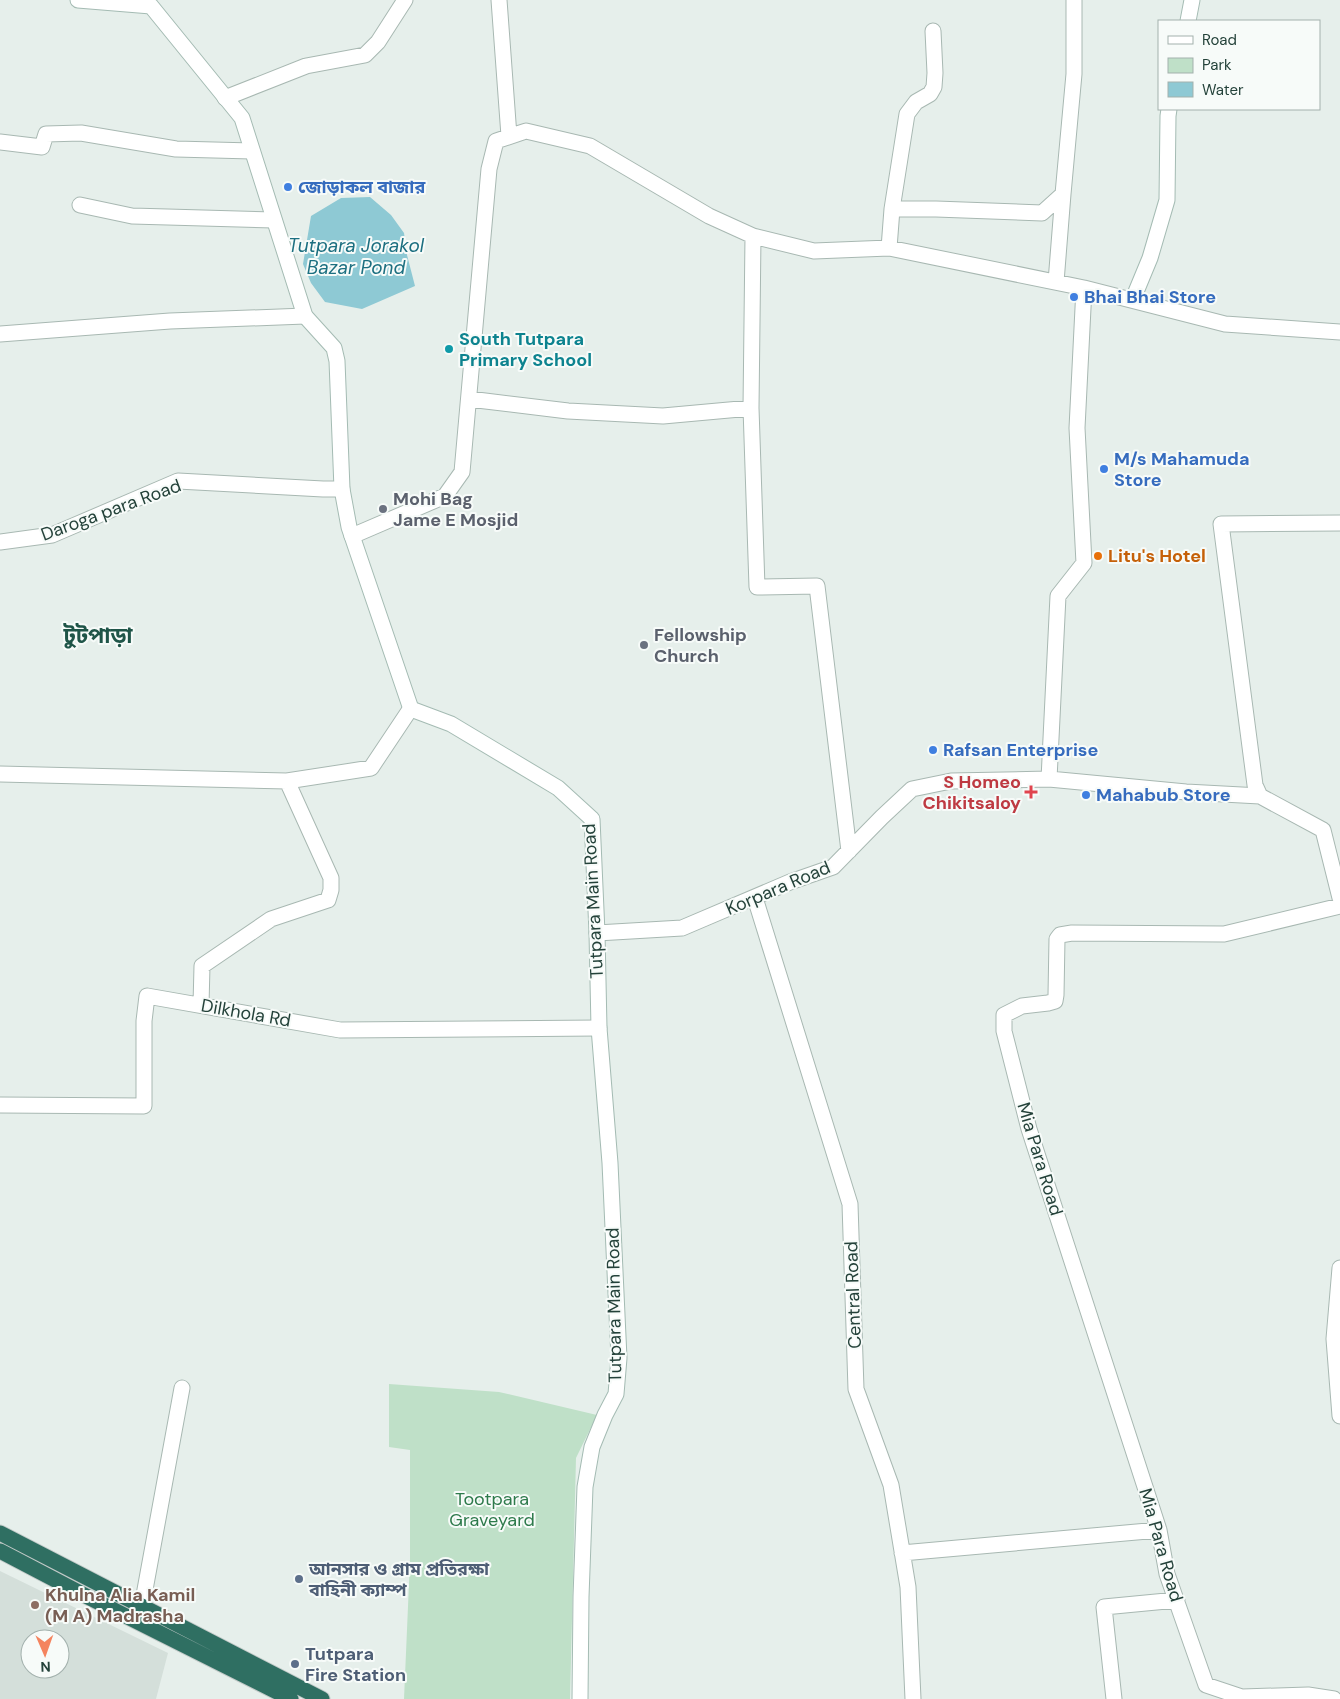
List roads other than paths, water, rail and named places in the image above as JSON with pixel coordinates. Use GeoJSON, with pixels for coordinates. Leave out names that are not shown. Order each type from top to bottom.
{"type":"FeatureCollection","features":[{"type":"Feature","properties":{"kind":"highway"},"geometry":{"type":"LineString","coordinates":[[0,1533],[322,1699]]}},
{"type":"Feature","properties":{"kind":"highway"},"geometry":{"type":"LineString","coordinates":[[0,1551],[291,1699]]}},
{"type":"Feature","properties":{"kind":"street"},"geometry":{"type":"LineString","coordinates":[[0,774],[287,781],[371,768],[411,708],[352,536],[342,489],[337,361],[334,348],[306,316],[242,118],[151,3],[78,0]]}},
{"type":"Feature","properties":{"kind":"street"},"geometry":{"type":"LineString","coordinates":[[225,98],[306,66],[366,55],[378,42],[405,0]]}},
{"type":"Feature","properties":{"kind":"street"},"geometry":{"type":"LineString","coordinates":[[500,0],[509,136]]}},
{"type":"Feature","properties":{"kind":"street"},"geometry":{"type":"LineString","coordinates":[[1056,282],[1074,74],[1074,0]]}},
{"type":"Feature","properties":{"kind":"street"},"geometry":{"type":"LineString","coordinates":[[1188,20],[1192,0]]}},
{"type":"Feature","properties":{"kind":"street"},"geometry":{"type":"LineString","coordinates":[[889,248],[892,209],[907,114],[916,102],[930,94],[934,87],[933,31]]}},
{"type":"Feature","properties":{"kind":"street"},"geometry":{"type":"LineString","coordinates":[[1133,299],[1150,258],[1167,200],[1169,110]]}},
{"type":"Feature","properties":{"kind":"street"},"geometry":{"type":"LineString","coordinates":[[352,536],[445,496],[462,472],[490,168],[496,141],[526,131],[590,146],[709,216],[754,236],[814,251],[889,248],[1133,299],[1225,324],[1340,332]]}},
{"type":"Feature","properties":{"kind":"street"},"geometry":{"type":"LineString","coordinates":[[0,142],[42,148],[46,134],[81,133],[176,149],[252,151]]}},
{"type":"Feature","properties":{"kind":"street"},"geometry":{"type":"LineString","coordinates":[[892,209],[1042,213],[1063,194]]}},
{"type":"Feature","properties":{"kind":"street"},"geometry":{"type":"LineString","coordinates":[[80,205],[132,216],[274,220]]}},
{"type":"Feature","properties":{"kind":"street"},"geometry":{"type":"LineString","coordinates":[[754,236],[752,408],[758,587],[817,586],[848,851]]}},
{"type":"Feature","properties":{"kind":"street"},"geometry":{"type":"LineString","coordinates":[[1049,779],[1058,596],[1084,563],[1078,428],[1084,288]]}},
{"type":"Feature","properties":{"kind":"street"},"geometry":{"type":"LineString","coordinates":[[0,334],[170,321],[306,316]]}},
{"type":"Feature","properties":{"kind":"street"},"geometry":{"type":"LineString","coordinates":[[469,399],[568,411],[663,416],[752,408]]}},
{"type":"Feature","properties":{"kind":"street","name":"Daroga para Road"},"geometry":{"type":"LineString","coordinates":[[0,542],[52,535],[178,481],[342,489]]}},
{"type":"Feature","properties":{"kind":"street"},"geometry":{"type":"LineString","coordinates":[[1340,523],[1221,524],[1256,785],[1260,796],[1323,830],[1340,898]]}},
{"type":"Feature","properties":{"kind":"street","name":"Tutpara Main Road"},"geometry":{"type":"LineString","coordinates":[[411,708],[451,724],[558,788],[592,819],[599,1028],[610,1163],[619,1358],[616,1394],[605,1414],[592,1447],[585,1488],[580,1699]]}},
{"type":"Feature","properties":{"kind":"street","name":"Korpara Road"},"geometry":{"type":"LineString","coordinates":[[597,933],[682,928],[790,882],[833,867],[882,816],[912,789],[951,781],[1049,779],[1186,792],[1260,796]]}},
{"type":"Feature","properties":{"kind":"street"},"geometry":{"type":"LineString","coordinates":[[201,1005],[202,966],[271,919],[328,900],[331,890],[331,878],[287,781]]}},
{"type":"Feature","properties":{"kind":"street","name":"Central Road"},"geometry":{"type":"LineString","coordinates":[[755,898],[850,1204],[856,1389],[892,1485],[908,1587],[913,1699]]}},
{"type":"Feature","properties":{"kind":"street","name":"Mia Para Road"},"geometry":{"type":"LineString","coordinates":[[1334,1699],[1308,1695],[1242,1697],[1206,1685],[1167,1574],[1159,1530],[1030,1129],[1004,1031],[1004,1015],[1022,1006],[1055,1001],[1057,938],[1060,935],[1224,934],[1340,906]]}},
{"type":"Feature","properties":{"kind":"street","name":"Dilkhola Rd"},"geometry":{"type":"LineString","coordinates":[[0,1106],[144,1106],[144,1021],[147,996],[340,1030],[599,1028]]}},
{"type":"Feature","properties":{"kind":"street"},"geometry":{"type":"LineString","coordinates":[[1340,1268],[1334,1339],[1340,1416]]}},
{"type":"Feature","properties":{"kind":"street"},"geometry":{"type":"LineString","coordinates":[[142,1606],[182,1388]]}},
{"type":"Feature","properties":{"kind":"street"},"geometry":{"type":"LineString","coordinates":[[902,1553],[1159,1530]]}},
{"type":"Feature","properties":{"kind":"street"},"geometry":{"type":"LineString","coordinates":[[1114,1699],[1104,1607],[1177,1600]]}},
{"type":"Feature","properties":{"kind":"water","name":"Tutpara Jorakol Bazar Pond"},"geometry":{"type":"Polygon","coordinates":[[[370,197],[391,215],[404,233],[407,255],[415,286],[362,309],[325,302],[311,283],[303,264],[311,216],[341,198],[370,197]]]}},
{"type":"Feature","properties":{"kind":"place","name":"জোড়াকল বাজার"},"geometry":{"type":"Point","coordinates":[288,187]}},
{"type":"Feature","properties":{"kind":"place","name":"Bhai Bhai Store"},"geometry":{"type":"Point","coordinates":[1074,297]}},
{"type":"Feature","properties":{"kind":"place","name":"South Tutpara Primary School"},"geometry":{"type":"Point","coordinates":[449,349]}},
{"type":"Feature","properties":{"kind":"place","name":"M/s Mahamuda Store"},"geometry":{"type":"Point","coordinates":[1104,469]}},
{"type":"Feature","properties":{"kind":"place","name":"Mohi Bag Jame E Mosjid"},"geometry":{"type":"Point","coordinates":[383,509]}},
{"type":"Feature","properties":{"kind":"place","name":"Litu's Hotel"},"geometry":{"type":"Point","coordinates":[1098,556]}},
{"type":"Feature","properties":{"kind":"place","name":"Fellowship Church"},"geometry":{"type":"Point","coordinates":[644,645]}},
{"type":"Feature","properties":{"kind":"place","name":"Rafsan Enterprise"},"geometry":{"type":"Point","coordinates":[933,750]}},
{"type":"Feature","properties":{"kind":"place","name":"S Homeo Chikitsaloy"},"geometry":{"type":"Point","coordinates":[1031,792]}},
{"type":"Feature","properties":{"kind":"place","name":"Mahabub Store"},"geometry":{"type":"Point","coordinates":[1086,795]}},
{"type":"Feature","properties":{"kind":"place","name":"আনসার ও গ্রাম প্রতিরক্ষা বাহিনী ক্যাম্প"},"geometry":{"type":"Point","coordinates":[299,1579]}},
{"type":"Feature","properties":{"kind":"place","name":"Khulna Alia Kamil (M A) Madrasha"},"geometry":{"type":"Point","coordinates":[35,1605]}},
{"type":"Feature","properties":{"kind":"place","name":"Tutpara Fire Station"},"geometry":{"type":"Point","coordinates":[295,1664]}},
{"type":"Feature","properties":{"kind":"district","name":"টুটপাড়া"},"geometry":{"type":"Point","coordinates":[98,635]}},
{"type":"Feature","properties":{"kind":"park label","name":"Tootpara Graveyard"},"geometry":{"type":"Point","coordinates":[492,1509]}}]}
